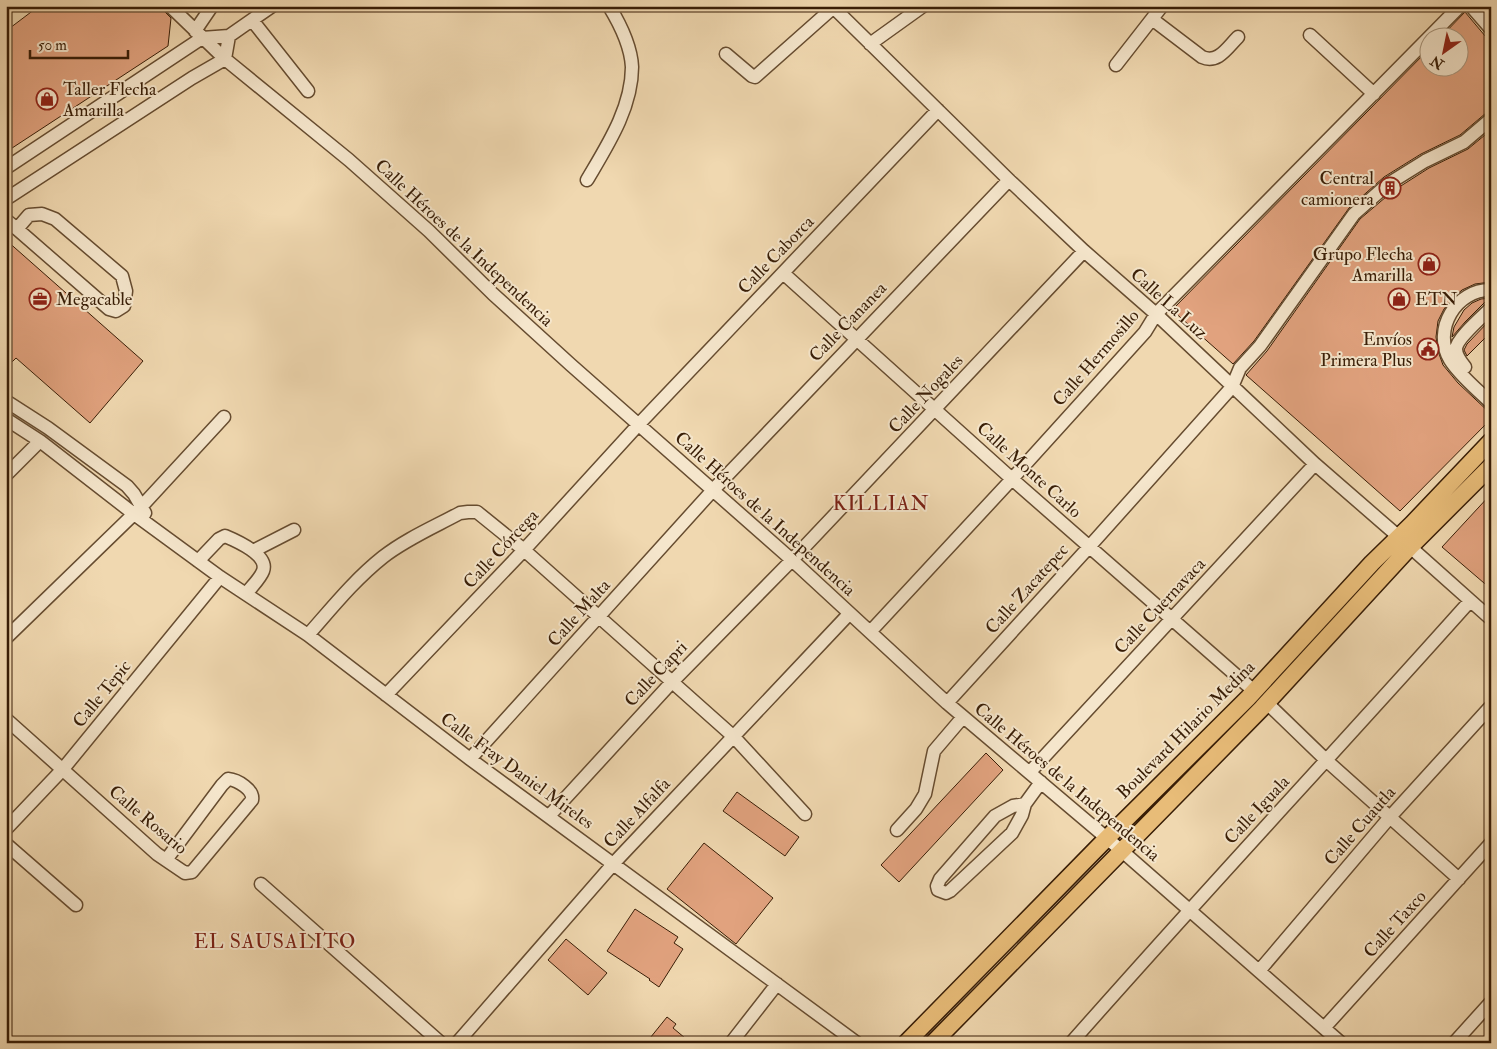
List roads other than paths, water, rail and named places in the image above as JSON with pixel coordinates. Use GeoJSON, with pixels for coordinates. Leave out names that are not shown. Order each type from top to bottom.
{"type":"FeatureCollection","features":[{"type":"Feature","properties":{"kind":"main road","name":"Boulevard Hilario Medina"},"geometry":{"type":"LineString","coordinates":[[933,1043],[1267,703],[1491,441]]}},
{"type":"Feature","properties":{"kind":"main road","name":"Boulevard Hilario Medina"},"geometry":{"type":"LineString","coordinates":[[906,1043],[1254,691],[1372,563],[1405,542],[1491,466]]}},
{"type":"Feature","properties":{"kind":"street","name":"Calle Héroes de la Independencia"},"geometry":{"type":"LineString","coordinates":[[170,6],[225,59],[349,160],[429,231],[493,294],[792,560],[947,703],[1107,838],[1341,1043]]}},
{"type":"Feature","properties":{"kind":"street"},"geometry":{"type":"LineString","coordinates":[[6,168],[198,35],[212,6]]}},
{"type":"Feature","properties":{"kind":"street"},"geometry":{"type":"LineString","coordinates":[[198,35],[229,36],[272,6]]}},
{"type":"Feature","properties":{"kind":"street"},"geometry":{"type":"LineString","coordinates":[[587,180],[620,120],[629,92],[632,66],[626,38],[609,6]]}},
{"type":"Feature","properties":{"kind":"street"},"geometry":{"type":"LineString","coordinates":[[870,44],[923,6]]}},
{"type":"Feature","properties":{"kind":"street"},"geometry":{"type":"LineString","coordinates":[[1116,65],[1162,6]]}},
{"type":"Feature","properties":{"kind":"street","name":"Calle Hermosillo"},"geometry":{"type":"LineString","coordinates":[[870,632],[1145,332],[1156,314],[1460,6]]}},
{"type":"Feature","properties":{"kind":"street"},"geometry":{"type":"LineString","coordinates":[[1471,6],[1491,29]]}},
{"type":"Feature","properties":{"kind":"street"},"geometry":{"type":"LineString","coordinates":[[726,54],[755,77],[834,7]]}},
{"type":"Feature","properties":{"kind":"street","name":"Calle La Luz"},"geometry":{"type":"LineString","coordinates":[[834,7],[1009,180],[1084,251],[1156,314],[1315,464],[1491,619]]}},
{"type":"Feature","properties":{"kind":"street"},"geometry":{"type":"LineString","coordinates":[[1152,19],[1208,60],[1218,57],[1238,37]]}},
{"type":"Feature","properties":{"kind":"street"},"geometry":{"type":"LineString","coordinates":[[252,20],[308,91]]}},
{"type":"Feature","properties":{"kind":"street"},"geometry":{"type":"LineString","coordinates":[[1310,35],[1374,94]]}},
{"type":"Feature","properties":{"kind":"street"},"geometry":{"type":"LineString","coordinates":[[6,199],[192,78],[225,59],[229,36]]}},
{"type":"Feature","properties":{"kind":"street","name":"Calle Caborca"},"geometry":{"type":"LineString","coordinates":[[639,424],[938,110]]}},
{"type":"Feature","properties":{"kind":"street","name":"Calle Zacatepec"},"geometry":{"type":"LineString","coordinates":[[947,703],[1232,387],[1240,368],[1260,346],[1354,214],[1388,184],[1425,161],[1464,142],[1491,119]]}},
{"type":"Feature","properties":{"kind":"street","name":"Calle Cananea"},"geometry":{"type":"LineString","coordinates":[[713,490],[1009,180]]}},
{"type":"Feature","properties":{"kind":"street"},"geometry":{"type":"LineString","coordinates":[[6,220],[109,309],[116,311],[124,306],[126,291],[122,276],[55,219],[42,214],[29,215],[17,229]]}},
{"type":"Feature","properties":{"kind":"street","name":"Calle Nogales"},"geometry":{"type":"LineString","coordinates":[[792,560],[1084,251]]}},
{"type":"Feature","properties":{"kind":"street","name":"Calle Monte Carlo"},"geometry":{"type":"LineString","coordinates":[[783,273],[1012,479],[1254,691]]}},
{"type":"Feature","properties":{"kind":"street"},"geometry":{"type":"LineString","coordinates":[[1491,290],[1474,292],[1466,296],[1454,308],[1446,323],[1445,340],[1448,354],[1458,370],[1491,403]]}},
{"type":"Feature","properties":{"kind":"street"},"geometry":{"type":"LineString","coordinates":[[1470,382],[1456,348],[1459,340],[1491,308]]}},
{"type":"Feature","properties":{"kind":"street","name":"Calle Fray Daniel Mireles"},"geometry":{"type":"LineString","coordinates":[[6,401],[48,428],[127,486],[134,494],[138,511]]}},
{"type":"Feature","properties":{"kind":"street"},"geometry":{"type":"LineString","coordinates":[[6,638],[138,511],[224,418]]}},
{"type":"Feature","properties":{"kind":"street","name":"Calle Fray Daniel Mireles"},"geometry":{"type":"LineString","coordinates":[[6,419],[138,511],[155,530],[220,577],[308,636],[470,759],[858,1043]]}},
{"type":"Feature","properties":{"kind":"street","name":"Calle Córcega"},"geometry":{"type":"LineString","coordinates":[[386,694],[524,550],[639,424]]}},
{"type":"Feature","properties":{"kind":"street"},"geometry":{"type":"LineString","coordinates":[[6,475],[40,441]]}},
{"type":"Feature","properties":{"kind":"street","name":"Calle Cuernavaca"},"geometry":{"type":"LineString","coordinates":[[1030,772],[1315,464]]}},
{"type":"Feature","properties":{"kind":"street","name":"Calle Malta"},"geometry":{"type":"LineString","coordinates":[[470,759],[713,490]]}},
{"type":"Feature","properties":{"kind":"street"},"geometry":{"type":"LineString","coordinates":[[308,636],[368,570],[398,546],[460,513],[477,512],[524,550],[671,683],[734,737],[805,814]]}},
{"type":"Feature","properties":{"kind":"street"},"geometry":{"type":"LineString","coordinates":[[253,551],[294,530]]}},
{"type":"Feature","properties":{"kind":"street"},"geometry":{"type":"LineString","coordinates":[[198,561],[219,539],[225,536],[236,540],[262,557],[264,564],[263,572],[246,594]]}},
{"type":"Feature","properties":{"kind":"street","name":"Calle Capri"},"geometry":{"type":"LineString","coordinates":[[549,816],[671,683],[792,560]]}},
{"type":"Feature","properties":{"kind":"street","name":"Calle Tepic"},"geometry":{"type":"LineString","coordinates":[[6,829],[62,770],[220,577]]}},
{"type":"Feature","properties":{"kind":"street","name":"Calle Iguala"},"geometry":{"type":"LineString","coordinates":[[1071,1043],[1188,910],[1327,761],[1470,601]]}},
{"type":"Feature","properties":{"kind":"street","name":"Calle Alfalfa"},"geometry":{"type":"LineString","coordinates":[[457,1043],[614,864],[850,614]]}},
{"type":"Feature","properties":{"kind":"street"},"geometry":{"type":"LineString","coordinates":[[1267,703],[1327,761],[1459,879]]}},
{"type":"Feature","properties":{"kind":"street","name":"Calle Cuautla"},"geometry":{"type":"LineString","coordinates":[[1259,971],[1390,817],[1491,706]]}},
{"type":"Feature","properties":{"kind":"street"},"geometry":{"type":"LineString","coordinates":[[897,830],[916,809],[925,794],[934,751],[963,717]]}},
{"type":"Feature","properties":{"kind":"street","name":"Calle Rosario"},"geometry":{"type":"LineString","coordinates":[[6,719],[166,860],[185,873],[192,872],[252,800],[250,791],[234,780],[228,779],[166,860]]}},
{"type":"Feature","properties":{"kind":"street"},"geometry":{"type":"LineString","coordinates":[[1025,804],[1013,806],[995,816],[940,878],[937,886],[938,890],[950,891],[1012,833],[1022,815],[1025,804],[1041,782]]}},
{"type":"Feature","properties":{"kind":"street","name":"Calle Taxco"},"geometry":{"type":"LineString","coordinates":[[1324,1028],[1491,842]]}},
{"type":"Feature","properties":{"kind":"street"},"geometry":{"type":"LineString","coordinates":[[6,844],[76,905]]}},
{"type":"Feature","properties":{"kind":"street"},"geometry":{"type":"LineString","coordinates":[[261,884],[441,1043]]}},
{"type":"Feature","properties":{"kind":"street"},"geometry":{"type":"LineString","coordinates":[[731,1043],[777,984]]}},
{"type":"Feature","properties":{"kind":"street"},"geometry":{"type":"LineString","coordinates":[[1454,1043],[1491,1002]]}},
{"type":"Feature","properties":{"kind":"place","name":"Taller Flecha Amarilla"},"geometry":{"type":"Point","coordinates":[47,99]}},
{"type":"Feature","properties":{"kind":"place","name":"Central camionera"},"geometry":{"type":"Point","coordinates":[1390,188]}},
{"type":"Feature","properties":{"kind":"place","name":"Grupo Flecha Amarilla"},"geometry":{"type":"Point","coordinates":[1429,264]}},
{"type":"Feature","properties":{"kind":"place","name":"Megacable"},"geometry":{"type":"Point","coordinates":[40,299]}},
{"type":"Feature","properties":{"kind":"place","name":"ETN"},"geometry":{"type":"Point","coordinates":[1399,299]}},
{"type":"Feature","properties":{"kind":"place","name":"Envíos Primera Plus"},"geometry":{"type":"Point","coordinates":[1428,349]}},
{"type":"Feature","properties":{"kind":"district","name":"KILLIAN"},"geometry":{"type":"Point","coordinates":[881,503]}},
{"type":"Feature","properties":{"kind":"district","name":"EL SAUSALITO"},"geometry":{"type":"Point","coordinates":[275,941]}}]}
